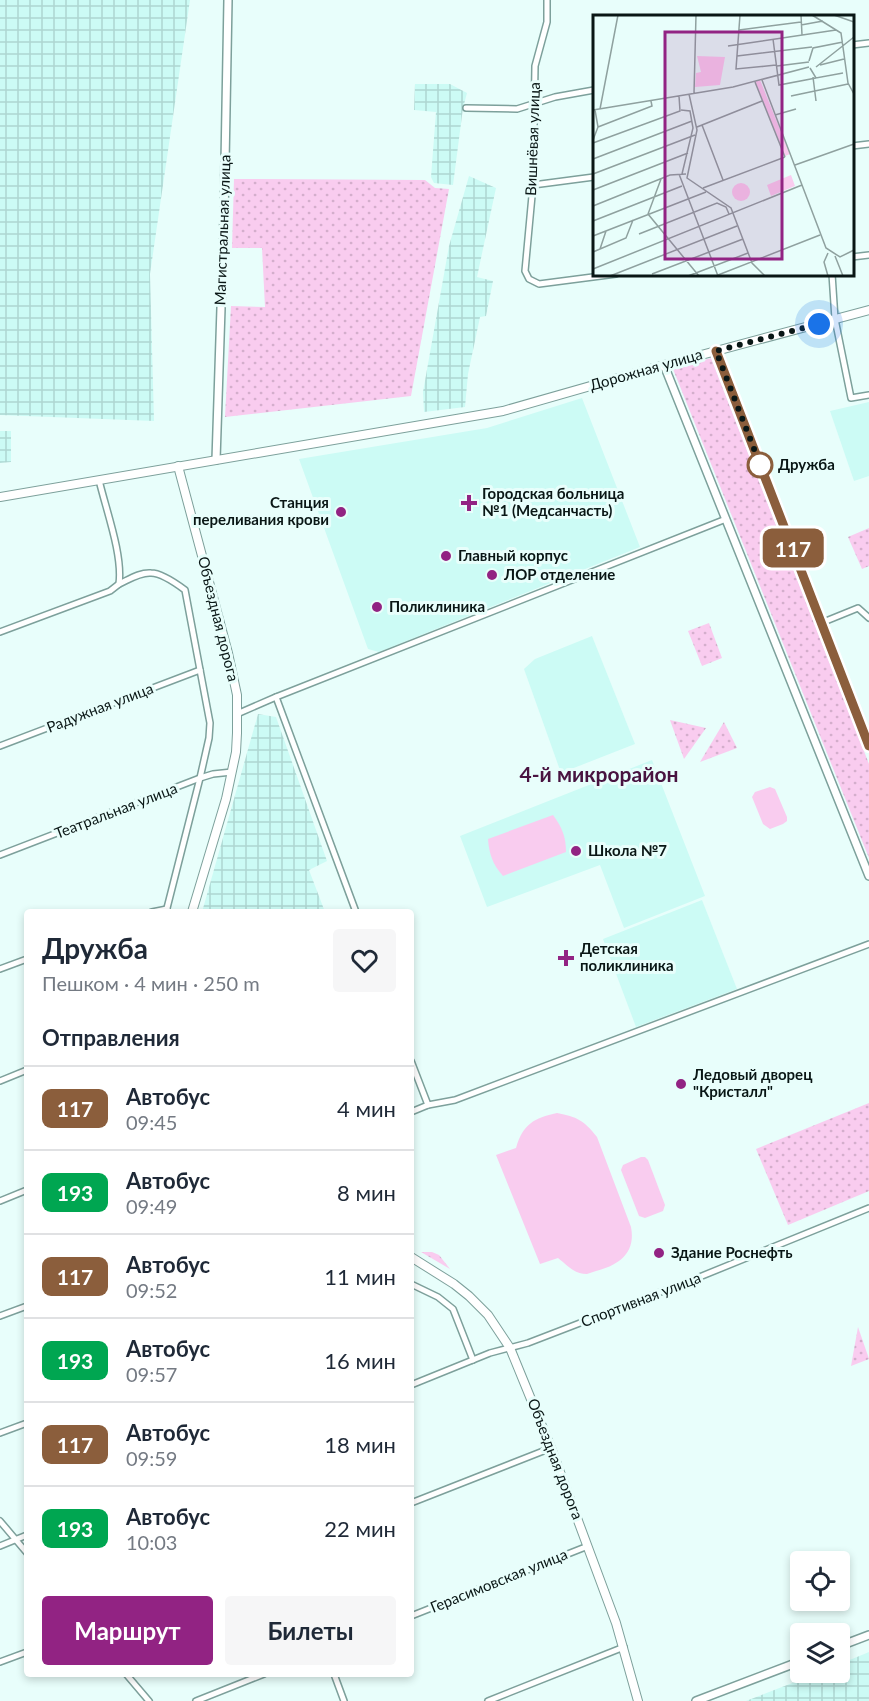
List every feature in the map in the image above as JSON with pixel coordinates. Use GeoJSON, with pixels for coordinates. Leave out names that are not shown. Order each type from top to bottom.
{"type":"FeatureCollection","features":[{"type":"Feature","properties":{"kind":"main road","name":"Дорожная улица"},"geometry":{"type":"LineString","coordinates":[[0,497],[503,411],[869,310]]}},
{"type":"Feature","properties":{"kind":"main road","name":"Объездная дорога"},"geometry":{"type":"LineString","coordinates":[[178,466],[237,695],[237,742],[232,772],[193,909]]}},
{"type":"Feature","properties":{"kind":"main road","name":"Объездная дорога"},"geometry":{"type":"LineString","coordinates":[[414,1259],[454,1284],[474,1300],[488,1315],[510,1348],[588,1546],[624,1647],[639,1701]]}},
{"type":"Feature","properties":{"kind":"street","name":"Магистральная улица"},"geometry":{"type":"LineString","coordinates":[[216,460],[228,0]]}},
{"type":"Feature","properties":{"kind":"street","name":"Вишнёвая улица"},"geometry":{"type":"LineString","coordinates":[[547,0],[547,22],[535,66],[533,185],[525,271],[529,279],[539,284],[601,276]]}},
{"type":"Feature","properties":{"kind":"street"},"geometry":{"type":"LineString","coordinates":[[854,45],[869,43]]}},
{"type":"Feature","properties":{"kind":"street"},"geometry":{"type":"LineString","coordinates":[[466,108],[517,109],[535,102],[593,90]]}},
{"type":"Feature","properties":{"kind":"street"},"geometry":{"type":"LineString","coordinates":[[854,146],[869,144]]}},
{"type":"Feature","properties":{"kind":"street"},"geometry":{"type":"LineString","coordinates":[[533,185],[593,177]]}},
{"type":"Feature","properties":{"kind":"street"},"geometry":{"type":"LineString","coordinates":[[854,257],[869,255]]}},
{"type":"Feature","properties":{"kind":"street"},"geometry":{"type":"LineString","coordinates":[[832,276],[835,319],[851,398],[869,395]]}},
{"type":"Feature","properties":{"kind":"street"},"geometry":{"type":"LineString","coordinates":[[716,351],[869,746]]}},
{"type":"Feature","properties":{"kind":"street"},"geometry":{"type":"LineString","coordinates":[[664,365],[869,876]]}},
{"type":"Feature","properties":{"kind":"street"},"geometry":{"type":"LineString","coordinates":[[99,480],[118,556],[119,584]]}},
{"type":"Feature","properties":{"kind":"street"},"geometry":{"type":"LineString","coordinates":[[237,714],[726,519]]}},
{"type":"Feature","properties":{"kind":"street"},"geometry":{"type":"LineString","coordinates":[[0,632],[110,591],[138,575],[152,573],[176,582],[185,590],[210,723],[200,778],[167,909]]}},
{"type":"Feature","properties":{"kind":"street"},"geometry":{"type":"LineString","coordinates":[[821,623],[858,608],[869,618]]}},
{"type":"Feature","properties":{"kind":"street","name":"Радужная улица"},"geometry":{"type":"LineString","coordinates":[[0,746],[200,670]]}},
{"type":"Feature","properties":{"kind":"street"},"geometry":{"type":"LineString","coordinates":[[276,697],[355,909]]}},
{"type":"Feature","properties":{"kind":"street","name":"Театральная улица"},"geometry":{"type":"LineString","coordinates":[[0,855],[200,778],[232,772]]}},
{"type":"Feature","properties":{"kind":"street"},"geometry":{"type":"LineString","coordinates":[[414,1111],[428,1105],[455,1100],[869,944]]}},
{"type":"Feature","properties":{"kind":"street"},"geometry":{"type":"LineString","coordinates":[[0,969],[24,960]]}},
{"type":"Feature","properties":{"kind":"street"},"geometry":{"type":"LineString","coordinates":[[414,1069],[428,1105]]}},
{"type":"Feature","properties":{"kind":"street"},"geometry":{"type":"LineString","coordinates":[[0,1081],[24,1071]]}},
{"type":"Feature","properties":{"kind":"street"},"geometry":{"type":"LineString","coordinates":[[0,1201],[24,1191]]}},
{"type":"Feature","properties":{"kind":"street","name":"Спортивная улица"},"geometry":{"type":"LineString","coordinates":[[414,1384],[708,1274],[869,1208]]}},
{"type":"Feature","properties":{"kind":"street"},"geometry":{"type":"LineString","coordinates":[[414,1285],[438,1297],[453,1309],[473,1360]]}},
{"type":"Feature","properties":{"kind":"street"},"geometry":{"type":"LineString","coordinates":[[0,1316],[24,1306]]}},
{"type":"Feature","properties":{"kind":"street"},"geometry":{"type":"LineString","coordinates":[[0,1433],[24,1424]]}},
{"type":"Feature","properties":{"kind":"street"},"geometry":{"type":"LineString","coordinates":[[414,1502],[551,1448]]}},
{"type":"Feature","properties":{"kind":"street"},"geometry":{"type":"LineString","coordinates":[[0,1521],[24,1549]]}},
{"type":"Feature","properties":{"kind":"street"},"geometry":{"type":"LineString","coordinates":[[0,1546],[24,1536]]}},
{"type":"Feature","properties":{"kind":"street","name":"Герасимовская улица"},"geometry":{"type":"LineString","coordinates":[[414,1615],[588,1546]]}},
{"type":"Feature","properties":{"kind":"street"},"geometry":{"type":"LineString","coordinates":[[850,1642],[869,1635]]}},
{"type":"Feature","properties":{"kind":"street"},"geometry":{"type":"LineString","coordinates":[[488,1701],[624,1647]]}},
{"type":"Feature","properties":{"kind":"street"},"geometry":{"type":"LineString","coordinates":[[0,1662],[24,1653]]}},
{"type":"Feature","properties":{"kind":"street"},"geometry":{"type":"LineString","coordinates":[[696,1701],[790,1665]]}},
{"type":"Feature","properties":{"kind":"street"},"geometry":{"type":"LineString","coordinates":[[129,1677],[149,1701]]}},
{"type":"Feature","properties":{"kind":"street"},"geometry":{"type":"LineString","coordinates":[[196,1701],[256,1677]]}},
{"type":"Feature","properties":{"kind":"street"},"geometry":{"type":"LineString","coordinates":[[335,1677],[344,1701]]}},
{"type":"Feature","properties":{"kind":"shaded area"},"geometry":{"type":"Polygon","coordinates":[[[0,0],[190,0],[150,274],[154,421],[0,415],[0,0]]]}},
{"type":"Feature","properties":{"kind":"shaded area"},"geometry":{"type":"Polygon","coordinates":[[[415,84],[450,84],[467,93],[453,185],[434,183],[431,177],[436,112],[414,110],[415,84]]]}},
{"type":"Feature","properties":{"kind":"shaded area"},"geometry":{"type":"Polygon","coordinates":[[[469,176],[496,188],[477,277],[493,281],[486,316],[480,317],[468,374],[465,407],[424,412],[423,392],[449,246],[469,176]]]}},
{"type":"Feature","properties":{"kind":"shaded area"},"geometry":{"type":"Polygon","coordinates":[[[234,179],[425,180],[435,188],[449,189],[411,396],[225,417],[231,306],[265,307],[262,248],[232,248],[234,179]]]}},
{"type":"Feature","properties":{"kind":"shaded area"},"geometry":{"type":"Polygon","coordinates":[[[711,358],[869,764],[869,858],[673,369],[711,358]]]}},
{"type":"Feature","properties":{"kind":"shaded area","name":"Городская больница №1 (Медсанчасть)"},"geometry":{"type":"Polygon","coordinates":[[[582,398],[640,547],[379,652],[368,649],[299,459],[487,428],[582,398]]]}},
{"type":"Feature","properties":{"kind":"shaded area"},"geometry":{"type":"Polygon","coordinates":[[[869,402],[869,476],[854,481],[830,411],[869,402]]]}},
{"type":"Feature","properties":{"kind":"shaded area"},"geometry":{"type":"Polygon","coordinates":[[[0,431],[11,431],[11,462],[0,463],[0,431]]]}},
{"type":"Feature","properties":{"kind":"shaded area"},"geometry":{"type":"Polygon","coordinates":[[[869,528],[869,566],[862,569],[848,537],[869,528]]]}},
{"type":"Feature","properties":{"kind":"shaded area"},"geometry":{"type":"Polygon","coordinates":[[[709,623],[722,658],[702,666],[688,631],[709,623]]]}},
{"type":"Feature","properties":{"kind":"shaded area"},"geometry":{"type":"Polygon","coordinates":[[[592,636],[635,744],[561,773],[524,669],[535,659],[592,636]]]}},
{"type":"Feature","properties":{"kind":"shaded area"},"geometry":{"type":"Polygon","coordinates":[[[258,714],[276,717],[327,861],[309,870],[324,909],[203,909],[258,714]]]}},
{"type":"Feature","properties":{"kind":"shaded area"},"geometry":{"type":"Polygon","coordinates":[[[670,720],[706,728],[684,759],[670,720]]]}},
{"type":"Feature","properties":{"kind":"shaded area"},"geometry":{"type":"Polygon","coordinates":[[[724,722],[737,748],[700,762],[724,722]]]}},
{"type":"Feature","properties":{"kind":"shaded area","name":"Школа №7"},"geometry":{"type":"Polygon","coordinates":[[[652,760],[705,896],[624,928],[600,865],[487,907],[460,836],[652,760]]]}},
{"type":"Feature","properties":{"kind":"shaded area"},"geometry":{"type":"Polygon","coordinates":[[[770,787],[775,789],[787,821],[770,829],[763,824],[752,797],[755,792],[770,787]]]}},
{"type":"Feature","properties":{"kind":"shaded area"},"geometry":{"type":"Polygon","coordinates":[[[553,815],[563,832],[566,852],[503,876],[492,859],[488,839],[553,815]]]}},
{"type":"Feature","properties":{"kind":"shaded area"},"geometry":{"type":"Polygon","coordinates":[[[702,900],[737,989],[636,1027],[603,939],[702,900]]]}},
{"type":"Feature","properties":{"kind":"shaded area"},"geometry":{"type":"Polygon","coordinates":[[[869,1103],[869,1191],[788,1225],[756,1149],[869,1103]]]}},
{"type":"Feature","properties":{"kind":"shaded area"},"geometry":{"type":"Polygon","coordinates":[[[557,1113],[580,1120],[597,1137],[631,1227],[631,1244],[624,1256],[612,1265],[587,1274],[574,1271],[558,1258],[540,1264],[496,1155],[516,1148],[522,1133],[530,1123],[557,1113]]]}},
{"type":"Feature","properties":{"kind":"shaded area"},"geometry":{"type":"Polygon","coordinates":[[[641,1157],[648,1160],[665,1205],[663,1211],[645,1218],[639,1216],[621,1170],[623,1165],[641,1157]]]}},
{"type":"Feature","properties":{"kind":"shaded area"},"geometry":{"type":"Polygon","coordinates":[[[421,1252],[432,1252],[439,1255],[450,1269],[421,1252]]]}},
{"type":"Feature","properties":{"kind":"shaded area"},"geometry":{"type":"Polygon","coordinates":[[[858,1327],[869,1359],[851,1366],[858,1327]]]}},
{"type":"Feature","properties":{"kind":"shaded area"},"geometry":{"type":"Polygon","coordinates":[[[869,1652],[869,1701],[746,1701],[792,1683],[850,1683],[850,1660],[869,1652]]]}},
{"type":"Feature","properties":{"kind":"bus line","name":"117"},"geometry":{"type":"LineString","coordinates":[[716,351],[869,746]]}},
{"type":"Feature","properties":{"kind":"place","name":"Дружба"},"geometry":{"type":"Point","coordinates":[760,465]}},
{"type":"Feature","properties":{"kind":"place","name":"Городская больница №1 (Медсанчасть)"},"geometry":{"type":"Point","coordinates":[469,503]}},
{"type":"Feature","properties":{"kind":"place","name":"Станция переливания крови"},"geometry":{"type":"Point","coordinates":[341,512]}},
{"type":"Feature","properties":{"kind":"place","name":"Главный корпус"},"geometry":{"type":"Point","coordinates":[446,556]}},
{"type":"Feature","properties":{"kind":"place","name":"ЛОР отделение"},"geometry":{"type":"Point","coordinates":[492,575]}},
{"type":"Feature","properties":{"kind":"place","name":"Поликлиника"},"geometry":{"type":"Point","coordinates":[377,607]}},
{"type":"Feature","properties":{"kind":"place","name":"Школа №7"},"geometry":{"type":"Point","coordinates":[576,851]}},
{"type":"Feature","properties":{"kind":"place","name":"Детская поликлиника"},"geometry":{"type":"Point","coordinates":[566,958]}},
{"type":"Feature","properties":{"kind":"place","name":"Ледовый дворец \"Кристалл\""},"geometry":{"type":"Point","coordinates":[681,1084]}},
{"type":"Feature","properties":{"kind":"place","name":"Здание Роснефть"},"geometry":{"type":"Point","coordinates":[659,1253]}},
{"type":"Feature","properties":{"kind":"district","name":"4-й микрорайон"},"geometry":{"type":"Point","coordinates":[599,775]}},
{"type":"Feature","properties":{"kind":"route"},"geometry":{"type":"LineString","coordinates":[[760,465],[763,472],[716,351],[819,324]]}}]}
